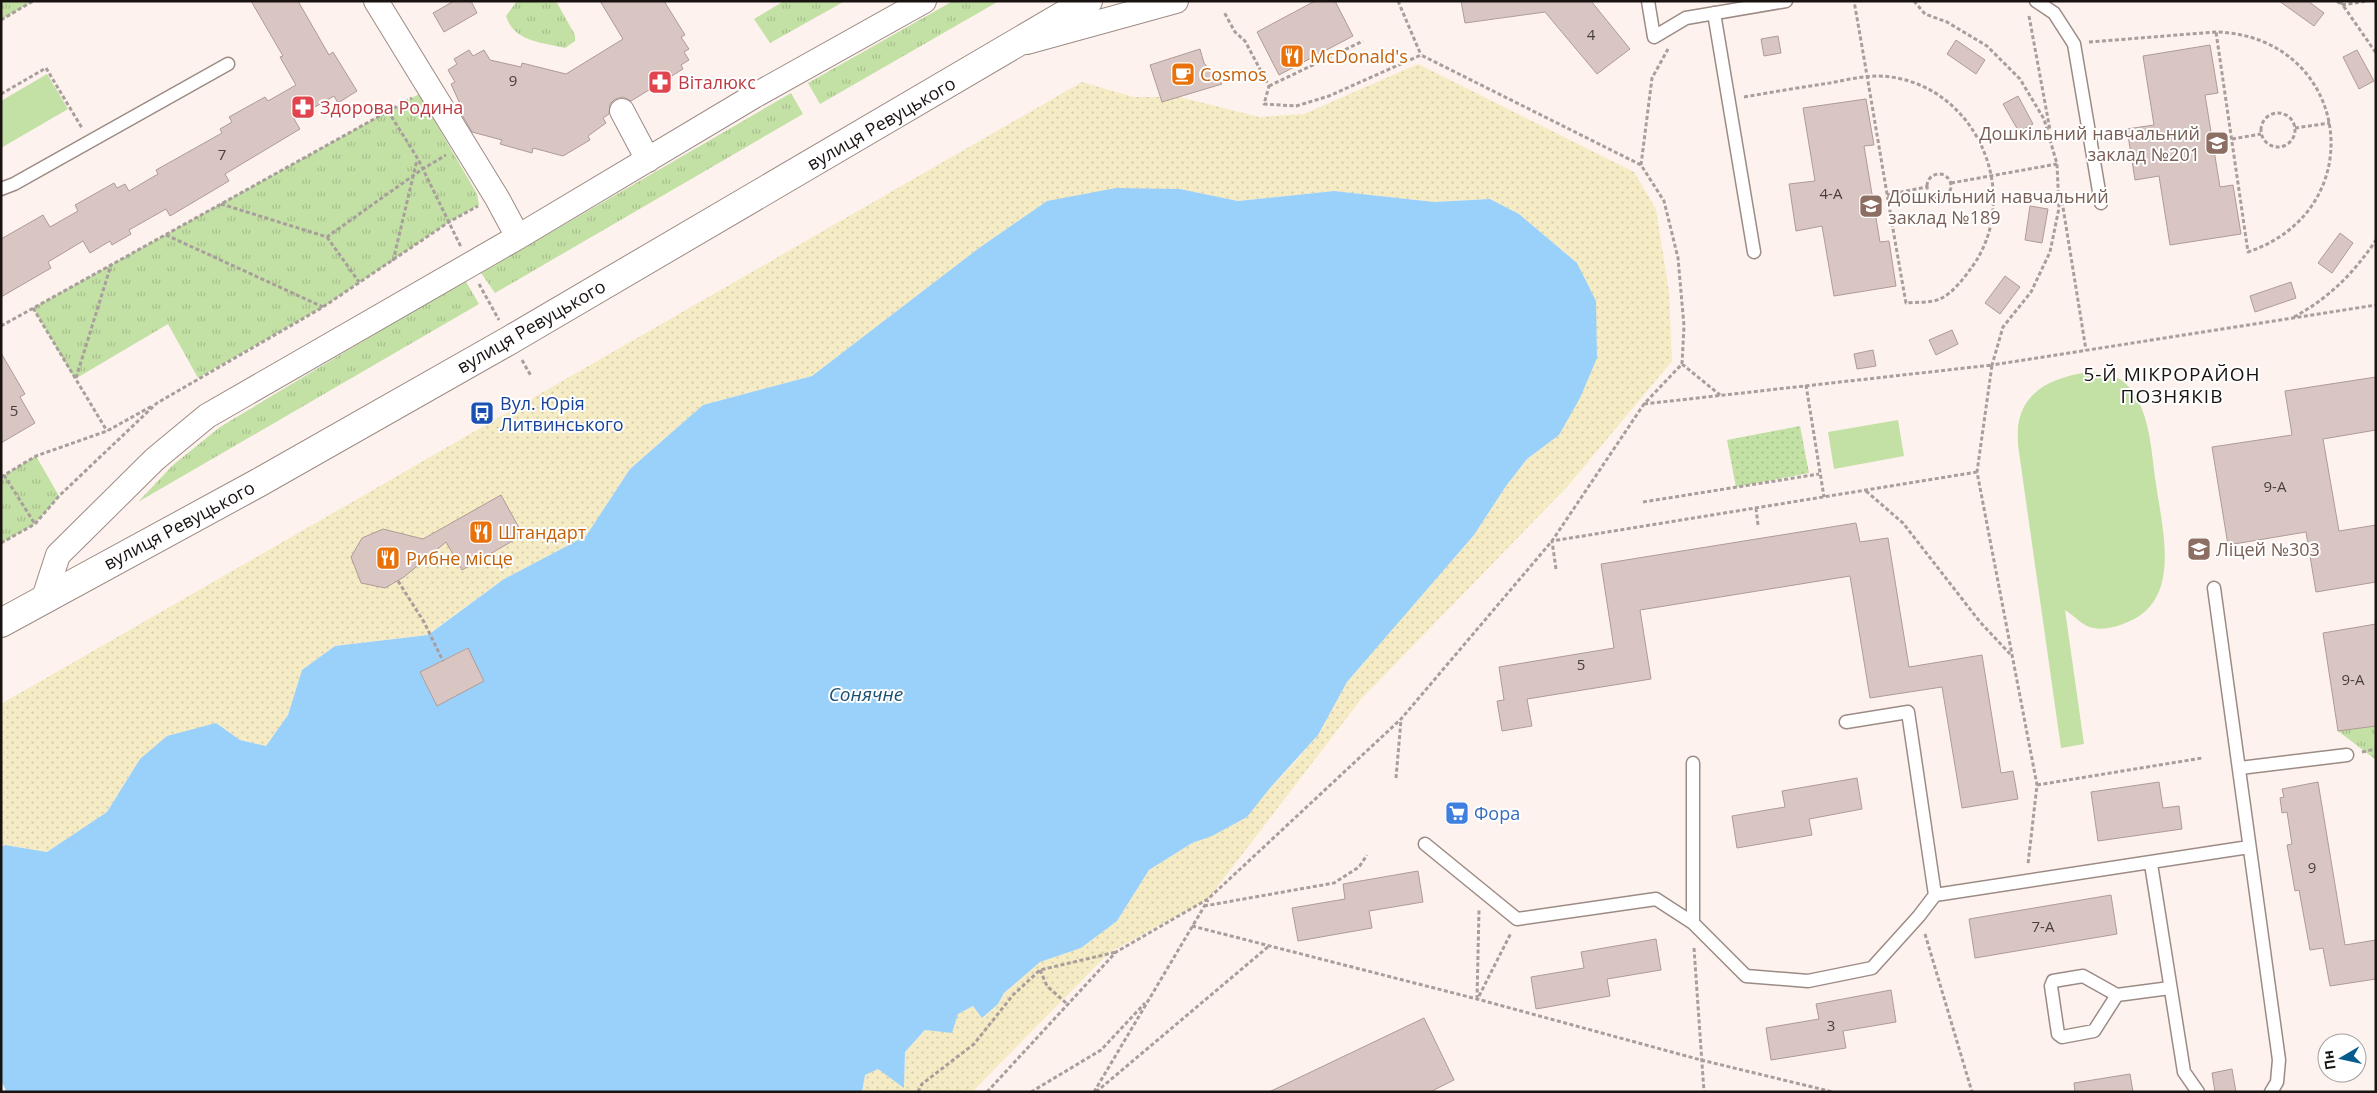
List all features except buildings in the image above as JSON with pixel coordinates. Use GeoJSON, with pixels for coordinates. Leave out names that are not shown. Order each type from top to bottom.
{"type":"FeatureCollection","features":[{"type":"Feature","properties":{"kind":"street"},"geometry":{"type":"LineString","coordinates":[[376,1],[497,198],[518,237]]}},
{"type":"Feature","properties":{"kind":"street"},"geometry":{"type":"LineString","coordinates":[[44,598],[58,555],[155,459],[207,416],[518,237],[761,92],[924,1]]}},
{"type":"Feature","properties":{"kind":"street","name":"вулиця Ревуцького"},"geometry":{"type":"LineString","coordinates":[[1,623],[258,482],[510,340],[1088,1]]}},
{"type":"Feature","properties":{"kind":"street","name":"вулиця Ревуцького"},"geometry":{"type":"LineString","coordinates":[[1014,46],[1176,1]]}},
{"type":"Feature","properties":{"kind":"street"},"geometry":{"type":"LineString","coordinates":[[622,112],[648,160]]}},
{"type":"Feature","properties":{"kind":"lane"},"geometry":{"type":"LineString","coordinates":[[1648,1],[1654,37],[1686,18],[1786,1]]}},
{"type":"Feature","properties":{"kind":"lane"},"geometry":{"type":"LineString","coordinates":[[2032,6],[2054,13],[2073,43],[2102,203]]}},
{"type":"Feature","properties":{"kind":"lane"},"geometry":{"type":"LineString","coordinates":[[1714,13],[1754,252]]}},
{"type":"Feature","properties":{"kind":"lane"},"geometry":{"type":"LineString","coordinates":[[1,189],[90,142],[228,64]]}},
{"type":"Feature","properties":{"kind":"lane"},"geometry":{"type":"LineString","coordinates":[[2214,588],[2279,1060],[2277,1082],[2271,1092]]}},
{"type":"Feature","properties":{"kind":"lane"},"geometry":{"type":"LineString","coordinates":[[1425,844],[1517,919],[1656,899],[1693,923],[1746,976],[1808,981],[1872,968],[1919,916],[1935,894],[1908,712],[1846,722]]}},
{"type":"Feature","properties":{"kind":"lane"},"geometry":{"type":"LineString","coordinates":[[2240,768],[2347,755]]}},
{"type":"Feature","properties":{"kind":"lane"},"geometry":{"type":"LineString","coordinates":[[1693,763],[1693,923]]}},
{"type":"Feature","properties":{"kind":"lane"},"geometry":{"type":"LineString","coordinates":[[1935,894],[2151,864],[2249,847]]}},
{"type":"Feature","properties":{"kind":"lane"},"geometry":{"type":"LineString","coordinates":[[2151,864],[2184,1072],[2198,1092]]}},
{"type":"Feature","properties":{"kind":"lane"},"geometry":{"type":"LineString","coordinates":[[2117,995],[2094,1031],[2069,1037],[2062,1037],[2058,1034],[2050,991],[2053,981],[2082,976],[2117,995],[2170,988]]}},
{"type":"Feature","properties":{"kind":"path"},"geometry":{"type":"LineString","coordinates":[[1,20],[33,1]]}},
{"type":"Feature","properties":{"kind":"path"},"geometry":{"type":"LineString","coordinates":[[987,1092],[1066,1004],[1116,952],[1208,899],[1401,719],[1552,541],[1644,404],[1682,364],[1684,326],[1678,258],[1664,201],[1641,165],[1421,55],[1398,1]]}},
{"type":"Feature","properties":{"kind":"path"},"geometry":{"type":"LineString","coordinates":[[1729,99],[1868,76],[1890,77],[1908,81],[1942,98],[1957,110],[1974,132],[1987,157],[1992,175],[1994,211],[1985,246],[1966,276],[1940,300],[1906,303],[1868,76],[1854,1]]}},
{"type":"Feature","properties":{"kind":"path"},"geometry":{"type":"LineString","coordinates":[[1914,1],[1925,14],[1968,33],[2005,61],[2034,98],[2052,141]]}},
{"type":"Feature","properties":{"kind":"path"},"geometry":{"type":"LineString","coordinates":[[2338,1],[2376,53]]}},
{"type":"Feature","properties":{"kind":"path"},"geometry":{"type":"LineString","coordinates":[[2342,6],[2367,1]]}},
{"type":"Feature","properties":{"kind":"path"},"geometry":{"type":"LineString","coordinates":[[2032,6],[2086,350]]}},
{"type":"Feature","properties":{"kind":"path"},"geometry":{"type":"LineString","coordinates":[[1224,12],[1234,32],[1245,41],[1269,86],[1264,104],[1296,106],[1329,96],[1421,55]]}},
{"type":"Feature","properties":{"kind":"path"},"geometry":{"type":"LineString","coordinates":[[1641,165],[1652,78],[1686,18]]}},
{"type":"Feature","properties":{"kind":"path"},"geometry":{"type":"LineString","coordinates":[[2073,43],[2216,32],[2233,33],[2259,40],[2282,51],[2296,62],[2318,90],[2330,123],[2331,156],[2323,188],[2305,217],[2286,234],[2264,247],[2248,252],[2216,32]]}},
{"type":"Feature","properties":{"kind":"path"},"geometry":{"type":"LineString","coordinates":[[1269,86],[1363,41]]}},
{"type":"Feature","properties":{"kind":"path"},"geometry":{"type":"LineString","coordinates":[[1,94],[46,68],[90,142]]}},
{"type":"Feature","properties":{"kind":"path"},"geometry":{"type":"LineString","coordinates":[[1,326],[419,94]]}},
{"type":"Feature","properties":{"kind":"path"},"geometry":{"type":"LineString","coordinates":[[388,111],[418,160],[421,170],[449,222],[469,265],[531,376]]}},
{"type":"Feature","properties":{"kind":"path"},"geometry":{"type":"LineString","coordinates":[[2275,112],[2288,116],[2295,128],[2292,140],[2281,147],[2269,144],[2261,134],[2263,120],[2275,112]]}},
{"type":"Feature","properties":{"kind":"path"},"geometry":{"type":"LineString","coordinates":[[2295,128],[2330,123]]}},
{"type":"Feature","properties":{"kind":"path"},"geometry":{"type":"LineString","coordinates":[[2232,139],[2261,134]]}},
{"type":"Feature","properties":{"kind":"path"},"geometry":{"type":"LineString","coordinates":[[327,237],[421,170],[451,152]]}},
{"type":"Feature","properties":{"kind":"path"},"geometry":{"type":"LineString","coordinates":[[392,262],[412,177],[418,160]]}},
{"type":"Feature","properties":{"kind":"path"},"geometry":{"type":"LineString","coordinates":[[1951,183],[2057,164]]}},
{"type":"Feature","properties":{"kind":"path"},"geometry":{"type":"LineString","coordinates":[[1936,174],[1947,177],[1951,183],[1949,193],[1939,198],[1933,197],[1926,187],[1929,179],[1936,174]]}},
{"type":"Feature","properties":{"kind":"path"},"geometry":{"type":"LineString","coordinates":[[2027,880],[2037,785],[2010,654],[1977,472],[1992,365],[2003,327],[2031,292],[2050,252],[2059,208],[2060,186]]}},
{"type":"Feature","properties":{"kind":"path"},"geometry":{"type":"LineString","coordinates":[[1887,195],[1926,187]]}},
{"type":"Feature","properties":{"kind":"path"},"geometry":{"type":"LineString","coordinates":[[221,204],[327,237],[359,282]]}},
{"type":"Feature","properties":{"kind":"path"},"geometry":{"type":"LineString","coordinates":[[35,524],[3,476],[36,456],[107,431],[157,403],[323,307],[449,222],[479,205]]}},
{"type":"Feature","properties":{"kind":"path"},"geometry":{"type":"LineString","coordinates":[[166,234],[323,307]]}},
{"type":"Feature","properties":{"kind":"path"},"geometry":{"type":"LineString","coordinates":[[2291,318],[2331,293],[2348,277],[2376,240]]}},
{"type":"Feature","properties":{"kind":"path"},"geometry":{"type":"LineString","coordinates":[[75,379],[111,265]]}},
{"type":"Feature","properties":{"kind":"path"},"geometry":{"type":"LineString","coordinates":[[1644,404],[1992,365],[2376,305]]}},
{"type":"Feature","properties":{"kind":"path"},"geometry":{"type":"LineString","coordinates":[[33,308],[107,431]]}},
{"type":"Feature","properties":{"kind":"path"},"geometry":{"type":"LineString","coordinates":[[1682,364],[1720,396]]}},
{"type":"Feature","properties":{"kind":"path"},"geometry":{"type":"LineString","coordinates":[[1806,385],[1824,497]]}},
{"type":"Feature","properties":{"kind":"path"},"geometry":{"type":"LineString","coordinates":[[1,543],[35,524],[59,496],[157,403]]}},
{"type":"Feature","properties":{"kind":"path"},"geometry":{"type":"LineString","coordinates":[[1552,541],[1977,472]]}},
{"type":"Feature","properties":{"kind":"path"},"geometry":{"type":"LineString","coordinates":[[1642,502],[1819,474]]}},
{"type":"Feature","properties":{"kind":"path"},"geometry":{"type":"LineString","coordinates":[[1866,491],[1904,523],[1980,622],[2010,654]]}},
{"type":"Feature","properties":{"kind":"path"},"geometry":{"type":"LineString","coordinates":[[1756,508],[1758,525]]}},
{"type":"Feature","properties":{"kind":"path"},"geometry":{"type":"LineString","coordinates":[[1552,541],[1556,569]]}},
{"type":"Feature","properties":{"kind":"path"},"geometry":{"type":"LineString","coordinates":[[398,581],[430,634],[443,661]]}},
{"type":"Feature","properties":{"kind":"path"},"geometry":{"type":"LineString","coordinates":[[1396,778],[1401,719]]}},
{"type":"Feature","properties":{"kind":"path"},"geometry":{"type":"LineString","coordinates":[[2037,785],[2202,758]]}},
{"type":"Feature","properties":{"kind":"path"},"geometry":{"type":"LineString","coordinates":[[1204,906],[1334,883],[1359,867],[1367,855]]}},
{"type":"Feature","properties":{"kind":"path"},"geometry":{"type":"LineString","coordinates":[[1477,999],[1480,889]]}},
{"type":"Feature","properties":{"kind":"path"},"geometry":{"type":"LineString","coordinates":[[1095,1092],[1208,899]]}},
{"type":"Feature","properties":{"kind":"path"},"geometry":{"type":"LineString","coordinates":[[1919,916],[1972,1092]]}},
{"type":"Feature","properties":{"kind":"path"},"geometry":{"type":"LineString","coordinates":[[1477,999],[1517,919]]}},
{"type":"Feature","properties":{"kind":"path"},"geometry":{"type":"LineString","coordinates":[[1693,923],[1704,1092]]}},
{"type":"Feature","properties":{"kind":"path"},"geometry":{"type":"LineString","coordinates":[[1192,926],[1477,999],[1702,1060],[1833,1092]]}},
{"type":"Feature","properties":{"kind":"path"},"geometry":{"type":"LineString","coordinates":[[1095,1092],[1269,946]]}},
{"type":"Feature","properties":{"kind":"path"},"geometry":{"type":"LineString","coordinates":[[918,1092],[922,1084],[974,1044],[1014,995],[1040,970],[1116,952]]}},
{"type":"Feature","properties":{"kind":"path"},"geometry":{"type":"LineString","coordinates":[[1040,970],[1047,986],[1066,1004]]}},
{"type":"Feature","properties":{"kind":"path"},"geometry":{"type":"LineString","coordinates":[[1031,1092],[1101,1050],[1149,999]]}},
{"type":"Feature","properties":{"kind":"green space"},"geometry":{"type":"Polygon","coordinates":[[[1,1],[33,1],[1,20],[1,1]]]}},
{"type":"Feature","properties":{"kind":"green space"},"geometry":{"type":"Polygon","coordinates":[[[517,1],[556,1],[575,35],[575,41],[565,48],[530,40],[522,36],[510,25],[506,16],[517,1]]]}},
{"type":"Feature","properties":{"kind":"green space"},"geometry":{"type":"Polygon","coordinates":[[[784,1],[845,1],[770,43],[754,19],[784,1]]]}},
{"type":"Feature","properties":{"kind":"green space"},"geometry":{"type":"Polygon","coordinates":[[[953,1],[999,1],[820,104],[808,83],[953,1]]]}},
{"type":"Feature","properties":{"kind":"green space"},"geometry":{"type":"Polygon","coordinates":[[[47,74],[68,109],[1,148],[1,101],[47,74]]]}},
{"type":"Feature","properties":{"kind":"green space"},"geometry":{"type":"Polygon","coordinates":[[[791,93],[803,114],[495,293],[481,273],[791,93]]]}},
{"type":"Feature","properties":{"kind":"green space"},"geometry":{"type":"Polygon","coordinates":[[[419,94],[477,194],[479,205],[449,222],[323,307],[198,378],[168,324],[75,379],[33,308],[419,94]]]}},
{"type":"Feature","properties":{"kind":"green space"},"geometry":{"type":"Polygon","coordinates":[[[465,280],[479,304],[138,502],[173,465],[220,427],[465,280]]]}},
{"type":"Feature","properties":{"kind":"green space"},"geometry":{"type":"Polygon","coordinates":[[[2088,372],[2105,374],[2120,379],[2129,387],[2142,409],[2151,446],[2162,521],[2165,560],[2163,579],[2157,596],[2146,610],[2130,621],[2108,628],[2097,629],[2084,624],[2065,610],[2084,744],[2061,748],[2018,445],[2018,427],[2023,409],[2036,392],[2055,381],[2088,372]]]}},
{"type":"Feature","properties":{"kind":"green space"},"geometry":{"type":"Polygon","coordinates":[[[1898,420],[1904,456],[1834,469],[1828,432],[1898,420]]]}},
{"type":"Feature","properties":{"kind":"green space"},"geometry":{"type":"Polygon","coordinates":[[[1800,426],[1809,473],[1736,487],[1727,440],[1800,426]]]}},
{"type":"Feature","properties":{"kind":"green space"},"geometry":{"type":"Polygon","coordinates":[[[36,456],[59,496],[35,524],[1,543],[1,477],[36,456]]]}},
{"type":"Feature","properties":{"kind":"green space"},"geometry":{"type":"Polygon","coordinates":[[[2376,726],[2376,760],[2338,731],[2376,726]]]}},
{"type":"Feature","properties":{"kind":"sand"},"geometry":{"type":"Polygon","coordinates":[[[1418,64],[1634,172],[1656,209],[1669,292],[1672,361],[1567,487],[1362,698],[1208,899],[1110,952],[972,1092],[862,1092],[865,1075],[878,1068],[904,1087],[905,1052],[926,1030],[952,1033],[958,1014],[973,1006],[983,1018],[998,1004],[1004,993],[1040,962],[1081,948],[1117,921],[1149,870],[1192,843],[1212,836],[1270,788],[1318,735],[1347,682],[1474,535],[1506,486],[1527,459],[1559,435],[1577,263],[1519,214],[1490,199],[1434,202],[1334,191],[1238,201],[1180,189],[1047,201],[979,248],[812,376],[703,405],[630,469],[586,536],[504,579],[427,635],[335,646],[302,670],[288,715],[266,746],[240,740],[216,723],[140,759],[107,812],[47,852],[6,845],[1,847],[1,704],[1082,82],[1134,97],[1180,97],[1259,117],[1304,114],[1418,64]]]}},
{"type":"Feature","properties":{"kind":"water","name":"Сонячне"},"geometry":{"type":"Polygon","coordinates":[[[1116,188],[1180,189],[1238,201],[1334,191],[1434,202],[1490,199],[1519,214],[1577,263],[1596,301],[1597,358],[1580,398],[1559,435],[1527,459],[1506,486],[1474,535],[1347,682],[1318,735],[1270,788],[1247,817],[1212,836],[1192,843],[1149,870],[1117,921],[1081,948],[1040,962],[1004,993],[998,1004],[982,1018],[973,1006],[958,1014],[952,1033],[925,1030],[905,1052],[904,1088],[878,1069],[865,1075],[862,1092],[3,1092],[6,1090],[1,1081],[1,847],[5,845],[47,852],[107,812],[140,759],[167,736],[216,723],[240,740],[266,746],[288,715],[302,670],[335,646],[428,635],[504,579],[586,536],[630,469],[703,405],[812,376],[979,248],[1047,201],[1116,188]],[[467,648],[420,672],[437,705],[484,681],[467,648]]]}},
{"type":"Feature","properties":{"kind":"place","name":"McDonald's"},"geometry":{"type":"Point","coordinates":[1292,56]}},
{"type":"Feature","properties":{"kind":"place","name":"Cosmos"},"geometry":{"type":"Point","coordinates":[1183,74]}},
{"type":"Feature","properties":{"kind":"place","name":"Віталюкс"},"geometry":{"type":"Point","coordinates":[660,82]}},
{"type":"Feature","properties":{"kind":"place","name":"Здорова Родина"},"geometry":{"type":"Point","coordinates":[303,107]}},
{"type":"Feature","properties":{"kind":"place","name":"Дошкільний навчальний заклад №201"},"geometry":{"type":"Point","coordinates":[2217,143]}},
{"type":"Feature","properties":{"kind":"place","name":"Дошкільний навчальний заклад №189"},"geometry":{"type":"Point","coordinates":[1871,206]}},
{"type":"Feature","properties":{"kind":"place","name":"Вул. Юрія Литвинського"},"geometry":{"type":"Point","coordinates":[482,413]}},
{"type":"Feature","properties":{"kind":"place","name":"Штандарт"},"geometry":{"type":"Point","coordinates":[481,532]}},
{"type":"Feature","properties":{"kind":"place","name":"Ліцей №303"},"geometry":{"type":"Point","coordinates":[2199,549]}},
{"type":"Feature","properties":{"kind":"place","name":"Рибне місце"},"geometry":{"type":"Point","coordinates":[388,558]}},
{"type":"Feature","properties":{"kind":"place","name":"Фора"},"geometry":{"type":"Point","coordinates":[1457,813]}},
{"type":"Feature","properties":{"kind":"district","name":"5-Й МІКРОРАЙОН ПОЗНЯКІВ"},"geometry":{"type":"Point","coordinates":[2172,385]}}]}
